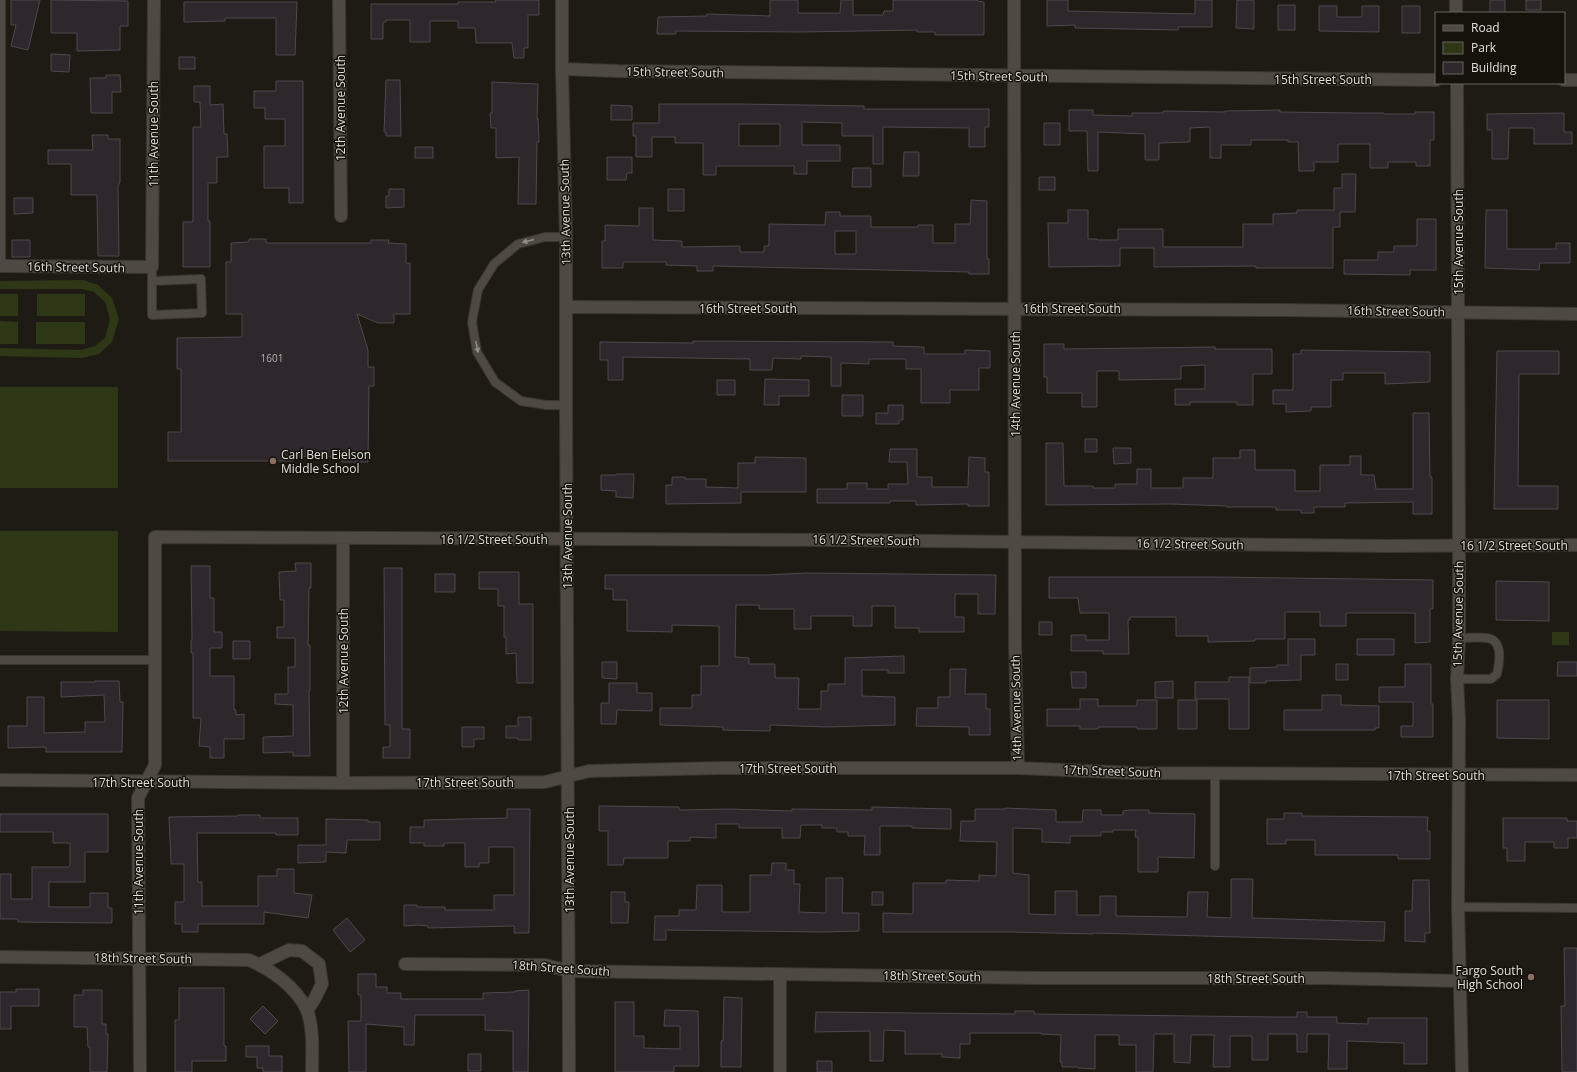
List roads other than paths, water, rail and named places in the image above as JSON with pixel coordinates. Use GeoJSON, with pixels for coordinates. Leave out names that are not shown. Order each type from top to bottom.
{"type":"FeatureCollection","features":[{"type":"Feature","properties":{"kind":"street","name":"11th Avenue South"},"geometry":{"type":"LineString","coordinates":[[152,267],[154,0]]}},
{"type":"Feature","properties":{"kind":"street","name":"12th Avenue South"},"geometry":{"type":"LineString","coordinates":[[339,0],[341,216]]}},
{"type":"Feature","properties":{"kind":"street","name":"13th Avenue South"},"geometry":{"type":"LineString","coordinates":[[562,0],[567,307],[566,405],[569,1072]]}},
{"type":"Feature","properties":{"kind":"street","name":"14th Avenue South"},"geometry":{"type":"LineString","coordinates":[[1014,0],[1015,643],[1018,768]]}},
{"type":"Feature","properties":{"kind":"street"},"geometry":{"type":"LineString","coordinates":[[1456,0],[1456,12]]}},
{"type":"Feature","properties":{"kind":"street","name":"15th Street South"},"geometry":{"type":"LineString","coordinates":[[562,69],[1014,76],[1435,80]]}},
{"type":"Feature","properties":{"kind":"street"},"geometry":{"type":"LineString","coordinates":[[1565,80],[1577,80]]}},
{"type":"Feature","properties":{"kind":"street","name":"15th Avenue South"},"geometry":{"type":"LineString","coordinates":[[1457,84],[1459,546],[1459,638],[1457,679],[1459,720],[1458,907],[1461,981],[1462,1072]]}},
{"type":"Feature","properties":{"kind":"street","name":"16th Street South"},"geometry":{"type":"LineString","coordinates":[[0,266],[152,267]]}},
{"type":"Feature","properties":{"kind":"street","name":"16th Street South"},"geometry":{"type":"LineString","coordinates":[[567,307],[1015,308],[1577,314]]}},
{"type":"Feature","properties":{"kind":"street","name":"11th Avenue South"},"geometry":{"type":"LineString","coordinates":[[140,1072],[138,798],[155,765],[155,537]]}},
{"type":"Feature","properties":{"kind":"street","name":"16 1/2 Street South"},"geometry":{"type":"LineString","coordinates":[[155,537],[831,540],[1459,546],[1577,545]]}},
{"type":"Feature","properties":{"kind":"street","name":"12th Avenue South"},"geometry":{"type":"LineString","coordinates":[[343,538],[343,783]]}},
{"type":"Feature","properties":{"kind":"street","name":"17th Street South"},"geometry":{"type":"LineString","coordinates":[[0,780],[343,783],[545,782],[589,771],[721,768],[1018,768],[1215,773],[1577,775]]}},
{"type":"Feature","properties":{"kind":"street"},"geometry":{"type":"LineString","coordinates":[[260,964],[289,950],[302,951],[319,964],[322,984],[307,1010],[311,1032],[312,1072]]}},
{"type":"Feature","properties":{"kind":"street","name":"18th Street South"},"geometry":{"type":"LineString","coordinates":[[0,957],[249,960],[260,964],[295,991],[307,1010]]}},
{"type":"Feature","properties":{"kind":"street","name":"18th Street South"},"geometry":{"type":"LineString","coordinates":[[405,964],[545,965],[569,971],[780,975],[1040,978],[1326,978],[1461,981]]}},
{"type":"Feature","properties":{"kind":"street"},"geometry":{"type":"LineString","coordinates":[[780,975],[780,1072]]}},
{"type":"Feature","properties":{"kind":"lane"},"geometry":{"type":"LineString","coordinates":[[0,0],[0,266]]}},
{"type":"Feature","properties":{"kind":"lane"},"geometry":{"type":"LineString","coordinates":[[566,237],[545,237],[518,244],[494,264],[478,290],[472,322],[477,352],[495,382],[521,401],[546,405],[566,405]]}},
{"type":"Feature","properties":{"kind":"lane"},"geometry":{"type":"LineString","coordinates":[[152,267],[152,281],[152,315],[202,313],[201,280],[152,281]]}},
{"type":"Feature","properties":{"kind":"lane"},"geometry":{"type":"LineString","coordinates":[[1457,679],[1491,679],[1497,674],[1499,648],[1496,642],[1491,638],[1459,638]]}},
{"type":"Feature","properties":{"kind":"lane"},"geometry":{"type":"LineString","coordinates":[[0,660],[155,660]]}},
{"type":"Feature","properties":{"kind":"lane"},"geometry":{"type":"LineString","coordinates":[[1215,773],[1215,866]]}},
{"type":"Feature","properties":{"kind":"lane"},"geometry":{"type":"LineString","coordinates":[[1458,907],[1577,908]]}},
{"type":"Feature","properties":{"kind":"place","name":"Carl Ben Eielson Middle School"},"geometry":{"type":"Point","coordinates":[273,461]}},
{"type":"Feature","properties":{"kind":"place","name":"Fargo South High School"},"geometry":{"type":"Point","coordinates":[1531,977]}}]}
